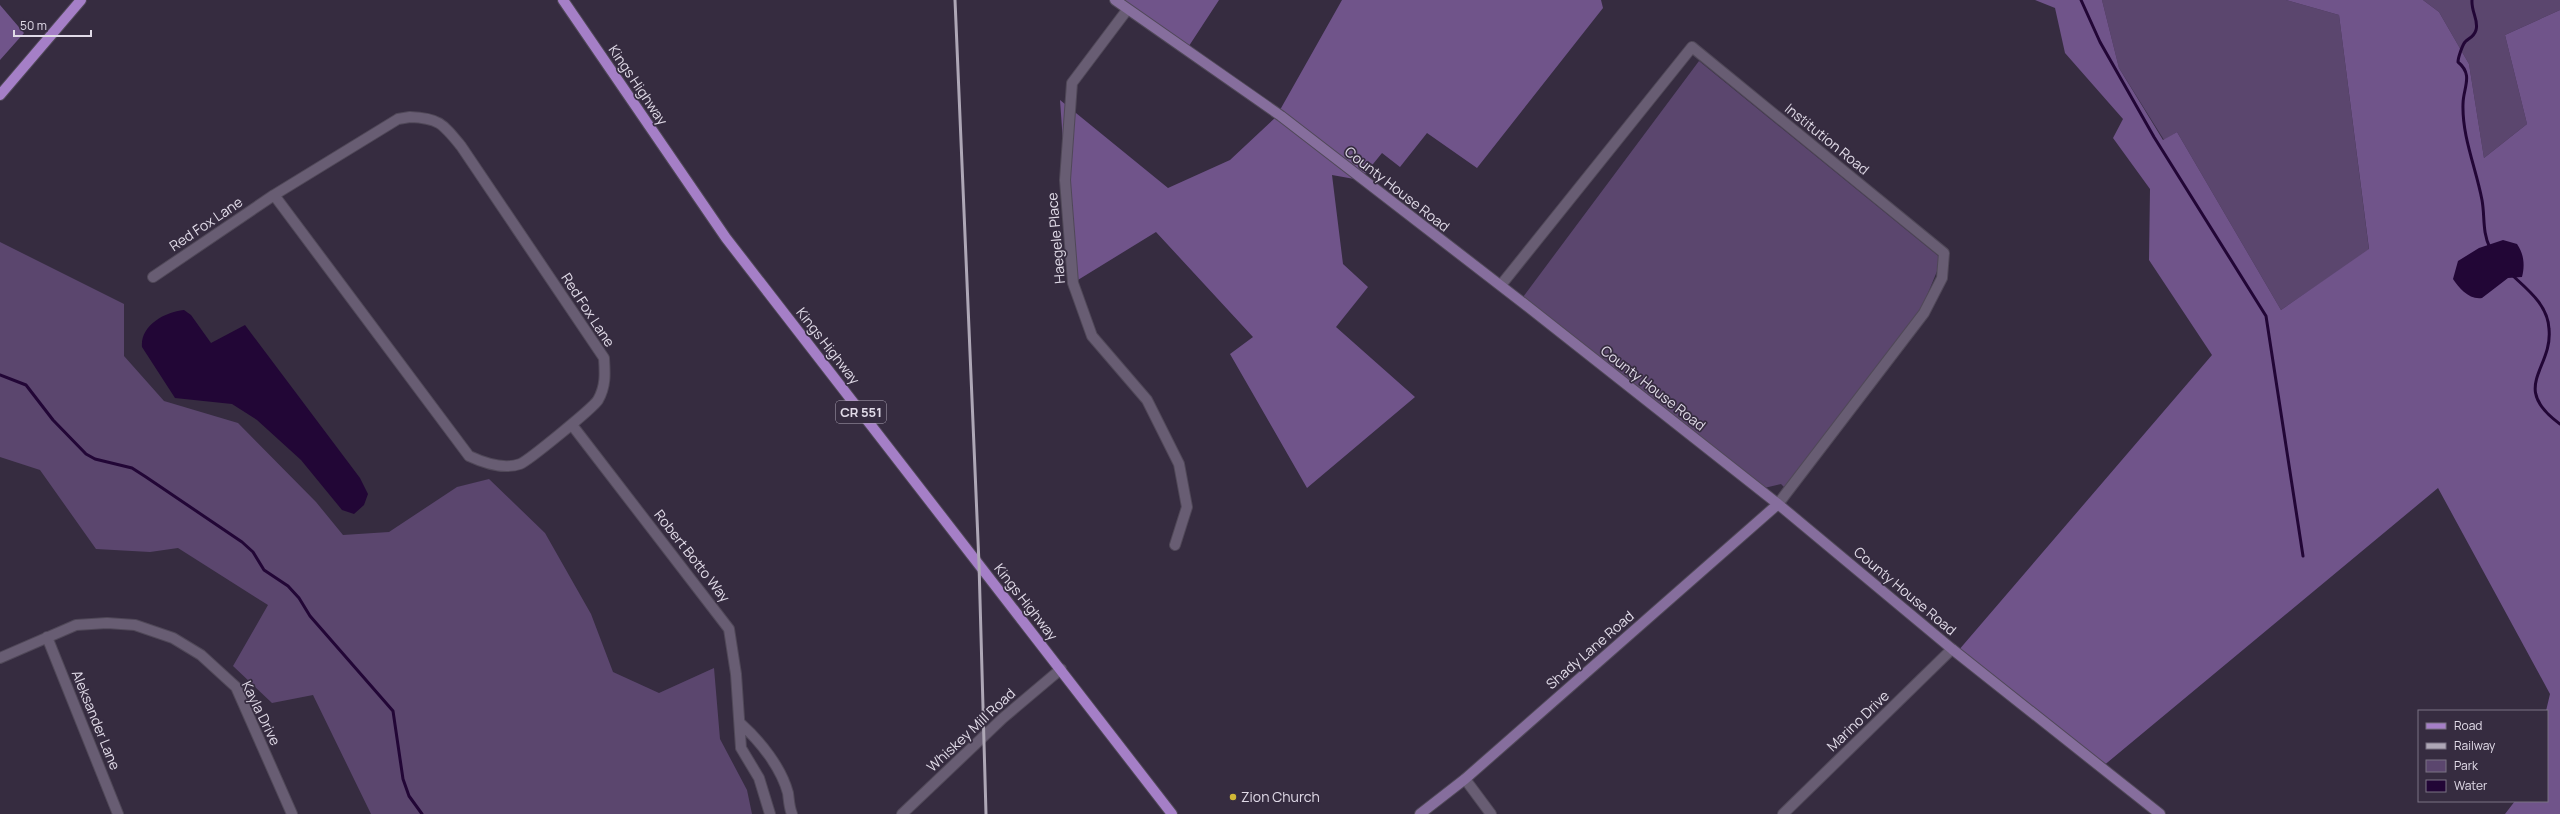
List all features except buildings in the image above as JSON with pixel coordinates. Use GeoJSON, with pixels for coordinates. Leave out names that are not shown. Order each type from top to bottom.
{"type":"FeatureCollection","features":[{"type":"Feature","properties":{"kind":"main road"},"geometry":{"type":"LineString","coordinates":[[0,95],[81,0]]}},
{"type":"Feature","properties":{"kind":"main road","name":"Kings Highway"},"geometry":{"type":"LineString","coordinates":[[563,0],[726,238],[1172,814]]}},
{"type":"Feature","properties":{"kind":"street","name":"County House Road"},"geometry":{"type":"LineString","coordinates":[[1115,0],[1127,10],[1281,116],[1501,285],[1778,504],[1952,649],[2156,813]]}},
{"type":"Feature","properties":{"kind":"street","name":"Haegele Place"},"geometry":{"type":"LineString","coordinates":[[1127,10],[1072,83],[1065,180],[1073,283],[1092,336],[1147,400],[1179,464],[1186,507],[1175,545]]}},
{"type":"Feature","properties":{"kind":"street","name":"Institution Road"},"geometry":{"type":"LineString","coordinates":[[1501,285],[1692,47],[1944,253],[1942,278],[1924,313],[1778,504]]}},
{"type":"Feature","properties":{"kind":"street","name":"Red Fox Lane"},"geometry":{"type":"LineString","coordinates":[[153,277],[274,195],[398,119],[431,118],[442,123],[461,146],[604,358],[605,382],[598,401],[572,425],[520,464],[492,465],[469,456],[274,195]]}},
{"type":"Feature","properties":{"kind":"street","name":"Robert Botto Way"},"geometry":{"type":"LineString","coordinates":[[572,425],[729,628],[741,724],[741,748],[759,778],[770,814]]}},
{"type":"Feature","properties":{"kind":"street","name":"Shady Lane Road"},"geometry":{"type":"LineString","coordinates":[[1420,814],[1465,779],[1778,504]]}},
{"type":"Feature","properties":{"kind":"street","name":"Kayla Drive"},"geometry":{"type":"LineString","coordinates":[[0,658],[76,625],[107,623],[134,625],[173,638],[201,655],[236,687],[292,814]]}},
{"type":"Feature","properties":{"kind":"street","name":"Aleksander Lane"},"geometry":{"type":"LineString","coordinates":[[47,637],[118,814]]}},
{"type":"Feature","properties":{"kind":"street","name":"Marino Drive"},"geometry":{"type":"LineString","coordinates":[[1783,814],[1952,649]]}},
{"type":"Feature","properties":{"kind":"street","name":"Whiskey Mill Road"},"geometry":{"type":"LineString","coordinates":[[902,814],[1000,720],[1061,669]]}},
{"type":"Feature","properties":{"kind":"street"},"geometry":{"type":"LineString","coordinates":[[741,724],[760,744],[781,776],[788,792],[792,814]]}},
{"type":"Feature","properties":{"kind":"street"},"geometry":{"type":"LineString","coordinates":[[1465,779],[1491,814]]}},
{"type":"Feature","properties":{"kind":"green space"},"geometry":{"type":"Polygon","coordinates":[[[2102,0],[2286,0],[2339,15],[2369,250],[2281,310],[2177,132],[2164,140],[2119,68],[2102,0]]]}},
{"type":"Feature","properties":{"kind":"green space"},"geometry":{"type":"Polygon","coordinates":[[[2423,0],[2560,0],[2560,10],[2505,35],[2527,124],[2484,158],[2469,64],[2439,12],[2423,0]]]}},
{"type":"Feature","properties":{"kind":"green space"},"geometry":{"type":"Polygon","coordinates":[[[1699,61],[1942,259],[1919,315],[1785,488],[1781,484],[1760,489],[1520,301],[1699,61]]]}},
{"type":"Feature","properties":{"kind":"green space"},"geometry":{"type":"Polygon","coordinates":[[[0,242],[124,304],[124,356],[164,401],[238,423],[316,502],[343,535],[389,532],[457,487],[489,479],[545,533],[591,614],[613,672],[659,693],[714,668],[720,739],[747,790],[752,814],[371,814],[313,695],[272,703],[233,666],[268,605],[178,548],[150,552],[96,549],[40,470],[0,457],[0,242]]]}},
{"type":"Feature","properties":{"kind":"shaded area"},"geometry":{"type":"Polygon","coordinates":[[[1114,0],[1219,0],[1185,52],[1114,0]]]}},
{"type":"Feature","properties":{"kind":"shaded area"},"geometry":{"type":"Polygon","coordinates":[[[1342,0],[1601,0],[1603,8],[1477,168],[1427,133],[1400,167],[1382,153],[1360,180],[1332,175],[1343,264],[1368,287],[1336,327],[1415,397],[1307,488],[1230,354],[1253,337],[1156,232],[1073,283],[1060,100],[1168,188],[1230,160],[1276,117],[1342,0]]]}},
{"type":"Feature","properties":{"kind":"shaded area"},"geometry":{"type":"Polygon","coordinates":[[[2035,0],[2102,0],[2119,68],[2163,140],[2177,132],[2281,310],[2369,249],[2339,15],[2286,0],[2423,0],[2439,12],[2469,64],[2484,158],[2527,124],[2505,35],[2560,10],[2560,814],[2505,814],[2514,802],[2548,802],[2548,710],[2546,710],[2550,694],[2438,488],[2102,767],[1958,651],[2212,355],[2149,260],[2150,189],[2113,138],[2123,119],[2065,53],[2055,8],[2035,0]]]}},
{"type":"Feature","properties":{"kind":"shaded area"},"geometry":{"type":"Polygon","coordinates":[[[0,5],[24,33],[0,60],[0,5]]]}},
{"type":"Feature","properties":{"kind":"water"},"geometry":{"type":"Polygon","coordinates":[[[2503,240],[2517,244],[2523,260],[2522,277],[2508,278],[2482,298],[2473,297],[2465,293],[2453,279],[2458,261],[2479,248],[2503,240]]]}},
{"type":"Feature","properties":{"kind":"water"},"geometry":{"type":"Polygon","coordinates":[[[184,310],[191,315],[211,343],[245,325],[360,478],[368,494],[364,505],[354,514],[342,510],[301,460],[257,420],[232,404],[175,398],[142,347],[142,339],[149,327],[155,321],[176,311],[184,310]]]}},
{"type":"Feature","properties":{"kind":"waterway"},"geometry":{"type":"LineString","coordinates":[[2081,0],[2100,42],[2154,137],[2266,316],[2303,556]]}},
{"type":"Feature","properties":{"kind":"waterway"},"geometry":{"type":"LineString","coordinates":[[2472,0],[2477,26],[2473,36],[2465,42],[2460,52],[2458,62],[2463,67],[2467,77],[2463,98],[2463,116],[2467,140],[2482,200],[2485,230],[2487,242],[2490,248]]}},
{"type":"Feature","properties":{"kind":"waterway"},"geometry":{"type":"LineString","coordinates":[[2512,275],[2541,305],[2548,320],[2549,343],[2535,388],[2537,399],[2545,411],[2560,424]]}},
{"type":"Feature","properties":{"kind":"waterway"},"geometry":{"type":"LineString","coordinates":[[0,375],[26,385],[53,420],[86,454],[95,459],[132,468],[146,477],[242,542],[253,552],[264,570],[288,586],[299,598],[310,616],[393,711],[403,779],[409,796],[422,814]]}},
{"type":"Feature","properties":{"kind":"railway"},"geometry":{"type":"LineString","coordinates":[[955,0],[979,564],[986,814]]}},
{"type":"Feature","properties":{"kind":"place","name":"Zion Church"},"geometry":{"type":"Point","coordinates":[1233,797]}}]}
